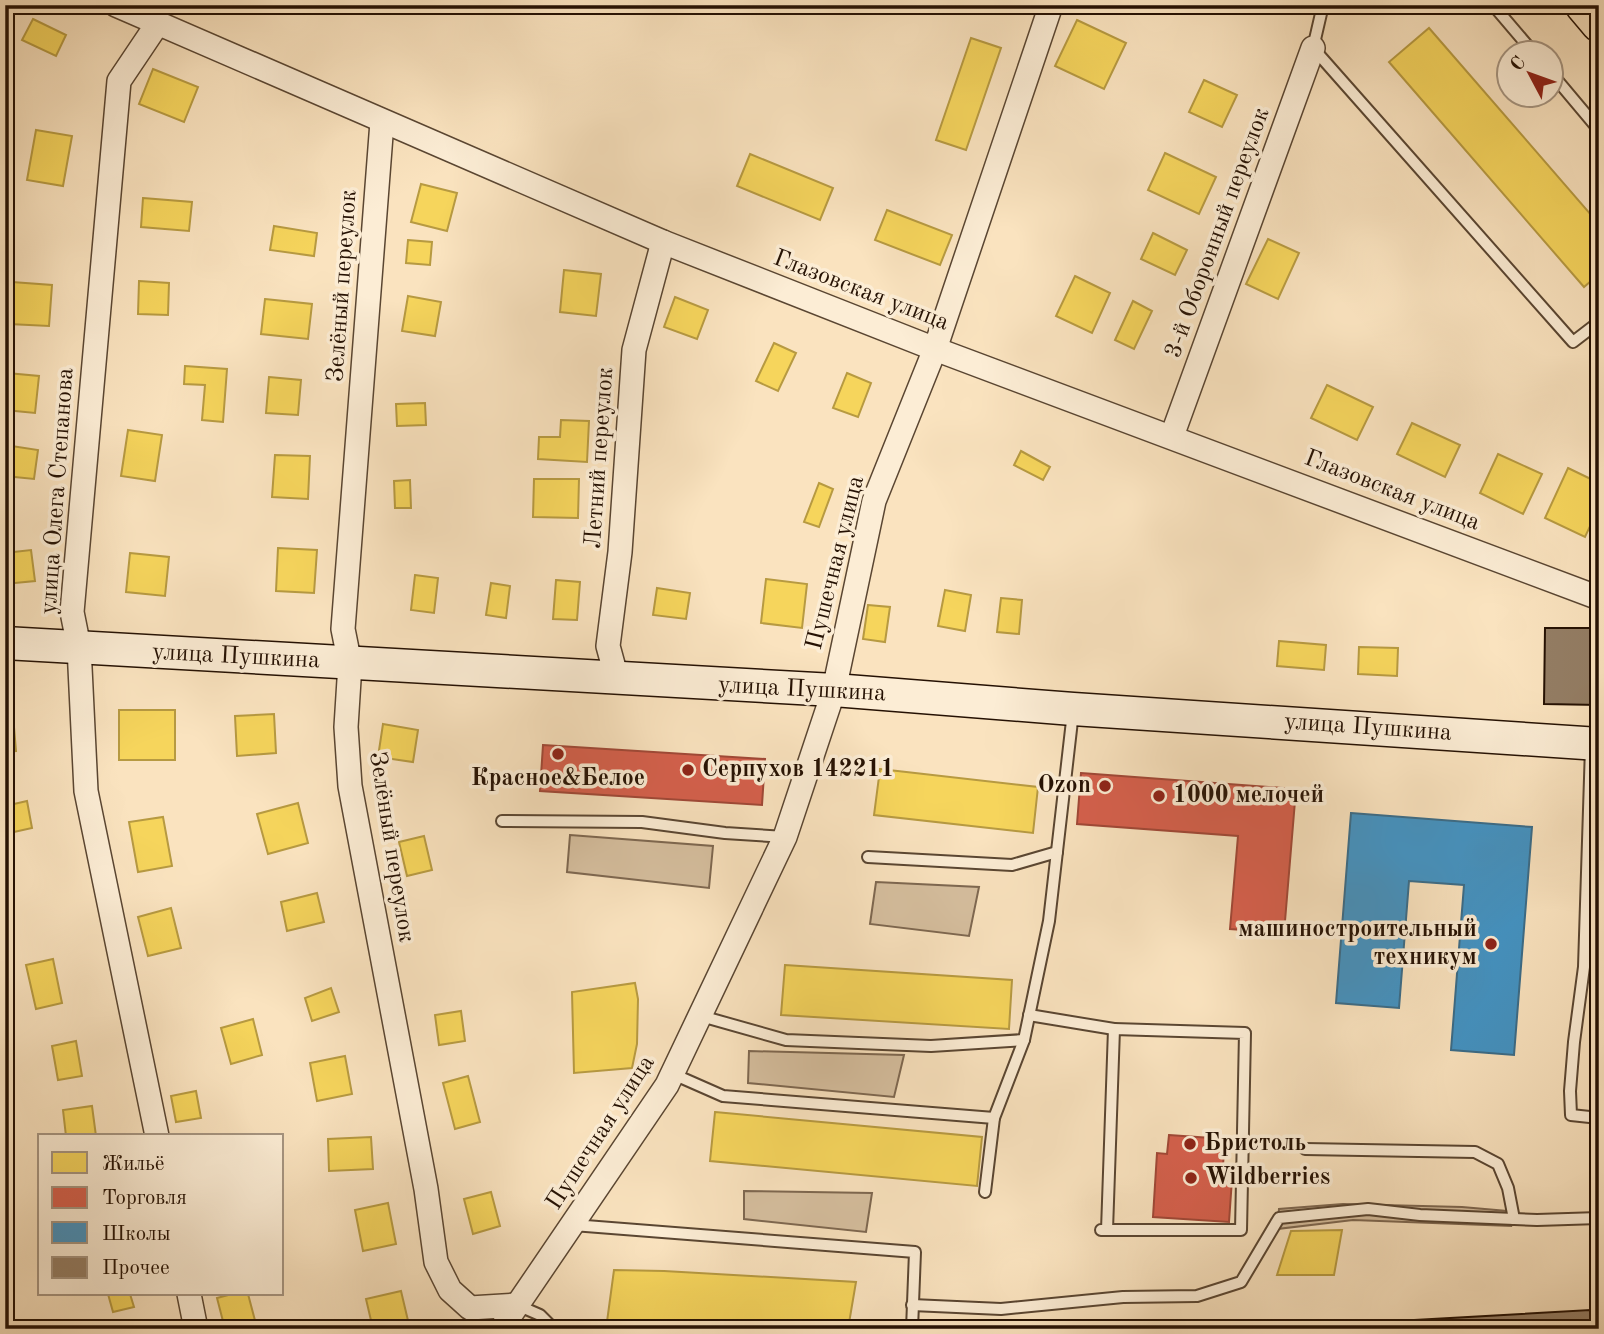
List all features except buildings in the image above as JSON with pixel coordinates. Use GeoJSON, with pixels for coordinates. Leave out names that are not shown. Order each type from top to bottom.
{"type":"FeatureCollection","features":[{"type":"Feature","properties":{"kind":"main road"},"geometry":{"type":"LineString","coordinates":[[1583,5],[1599,24]]}},
{"type":"Feature","properties":{"kind":"street","name":"Глазовская улица"},"geometry":{"type":"LineString","coordinates":[[116,5],[663,242],[935,349],[1599,598]]}},
{"type":"Feature","properties":{"kind":"street","name":"Пушечная улица"},"geometry":{"type":"LineString","coordinates":[[501,1329],[673,1074],[785,837],[834,690],[874,500],[935,349],[1051,5]]}},
{"type":"Feature","properties":{"kind":"street","name":"улица Олега Степанова"},"geometry":{"type":"LineString","coordinates":[[157,1134],[86,791],[79,647],[72,612],[119,81],[158,23]]}},
{"type":"Feature","properties":{"kind":"street","name":"3-й Оборонный переулок"},"geometry":{"type":"LineString","coordinates":[[1172,436],[1313,48]]}},
{"type":"Feature","properties":{"kind":"street","name":"Зелёный переулок"},"geometry":{"type":"LineString","coordinates":[[382,122],[343,629],[350,664],[346,726],[350,786],[426,1189],[436,1262],[450,1290],[470,1308],[517,1305]]}},
{"type":"Feature","properties":{"kind":"street","name":"Летний переулок"},"geometry":{"type":"LineString","coordinates":[[617,680],[608,646],[620,552],[634,350],[663,242]]}},
{"type":"Feature","properties":{"kind":"street","name":"улица Пушкина"},"geometry":{"type":"LineString","coordinates":[[5,643],[617,680],[834,690],[1595,744]]}},
{"type":"Feature","properties":{"kind":"street"},"geometry":{"type":"LineString","coordinates":[[189,1296],[196,1329]]}},
{"type":"Feature","properties":{"kind":"lane"},"geometry":{"type":"LineString","coordinates":[[1323,5],[1313,48],[1573,342],[1599,322]]}},
{"type":"Feature","properties":{"kind":"lane"},"geometry":{"type":"LineString","coordinates":[[1493,5],[1521,38]]}},
{"type":"Feature","properties":{"kind":"lane"},"geometry":{"type":"LineString","coordinates":[[1566,91],[1599,130]]}},
{"type":"Feature","properties":{"kind":"lane"},"geometry":{"type":"LineString","coordinates":[[985,1192],[994,1118],[1024,1040],[1049,921],[1059,860],[1073,709]]}},
{"type":"Feature","properties":{"kind":"lane"},"geometry":{"type":"LineString","coordinates":[[1595,744],[1584,967],[1570,1091],[1571,1115],[1599,1118]]}},
{"type":"Feature","properties":{"kind":"lane"},"geometry":{"type":"LineString","coordinates":[[502,821],[642,822],[724,833],[785,837]]}},
{"type":"Feature","properties":{"kind":"lane"},"geometry":{"type":"LineString","coordinates":[[868,857],[1012,865],[1059,860]]}},
{"type":"Feature","properties":{"kind":"lane"},"geometry":{"type":"LineString","coordinates":[[701,1016],[786,1040],[931,1046],[1024,1040]]}},
{"type":"Feature","properties":{"kind":"lane"},"geometry":{"type":"LineString","coordinates":[[1029,1016],[1114,1029],[1245,1033],[1241,1230],[1104,1230],[1114,1029]]}},
{"type":"Feature","properties":{"kind":"lane"},"geometry":{"type":"LineString","coordinates":[[673,1074],[723,1096],[994,1118]]}},
{"type":"Feature","properties":{"kind":"lane"},"geometry":{"type":"LineString","coordinates":[[1305,1149],[1475,1152],[1498,1164],[1508,1188],[1514,1219]]}},
{"type":"Feature","properties":{"kind":"lane"},"geometry":{"type":"LineString","coordinates":[[912,1305],[1001,1309],[1123,1297],[1198,1296],[1241,1282],[1279,1217],[1368,1209],[1420,1215],[1537,1220],[1599,1218]]}},
{"type":"Feature","properties":{"kind":"lane"},"geometry":{"type":"LineString","coordinates":[[573,1224],[915,1251],[912,1329]]}},
{"type":"Feature","properties":{"kind":"lane"},"geometry":{"type":"LineString","coordinates":[[517,1305],[540,1315],[554,1329]]}},
{"type":"Feature","properties":{"kind":"shaded area"},"geometry":{"type":"Polygon","coordinates":[[[570,835],[713,846],[709,888],[567,872],[570,835]]]}},
{"type":"Feature","properties":{"kind":"shaded area"},"geometry":{"type":"Polygon","coordinates":[[[876,882],[979,887],[969,936],[870,924],[876,882]]]}},
{"type":"Feature","properties":{"kind":"shaded area"},"geometry":{"type":"Polygon","coordinates":[[[749,1051],[904,1055],[894,1097],[748,1083],[749,1051]]]}},
{"type":"Feature","properties":{"kind":"shaded area"},"geometry":{"type":"Polygon","coordinates":[[[744,1191],[872,1193],[866,1232],[744,1219],[744,1191]]]}},
{"type":"Feature","properties":{"kind":"shaded area"},"geometry":{"type":"Polygon","coordinates":[[[1343,1204],[1507,1211],[1511,1226],[1353,1220],[1277,1229],[1279,1209],[1343,1204]]]}},
{"type":"Feature","properties":{"kind":"place","name":"Красное&Белое"},"geometry":{"type":"Point","coordinates":[558,754]}},
{"type":"Feature","properties":{"kind":"place","name":"Серпухов 142211"},"geometry":{"type":"Point","coordinates":[688,770]}},
{"type":"Feature","properties":{"kind":"place","name":"Ozon"},"geometry":{"type":"Point","coordinates":[1105,786]}},
{"type":"Feature","properties":{"kind":"place","name":"1000 мелочей"},"geometry":{"type":"Point","coordinates":[1159,796]}},
{"type":"Feature","properties":{"kind":"place","name":"машиностроительный техникум"},"geometry":{"type":"Point","coordinates":[1491,944]}},
{"type":"Feature","properties":{"kind":"place","name":"Бристоль"},"geometry":{"type":"Point","coordinates":[1190,1144]}},
{"type":"Feature","properties":{"kind":"place","name":"Wildberries"},"geometry":{"type":"Point","coordinates":[1191,1178]}}]}
